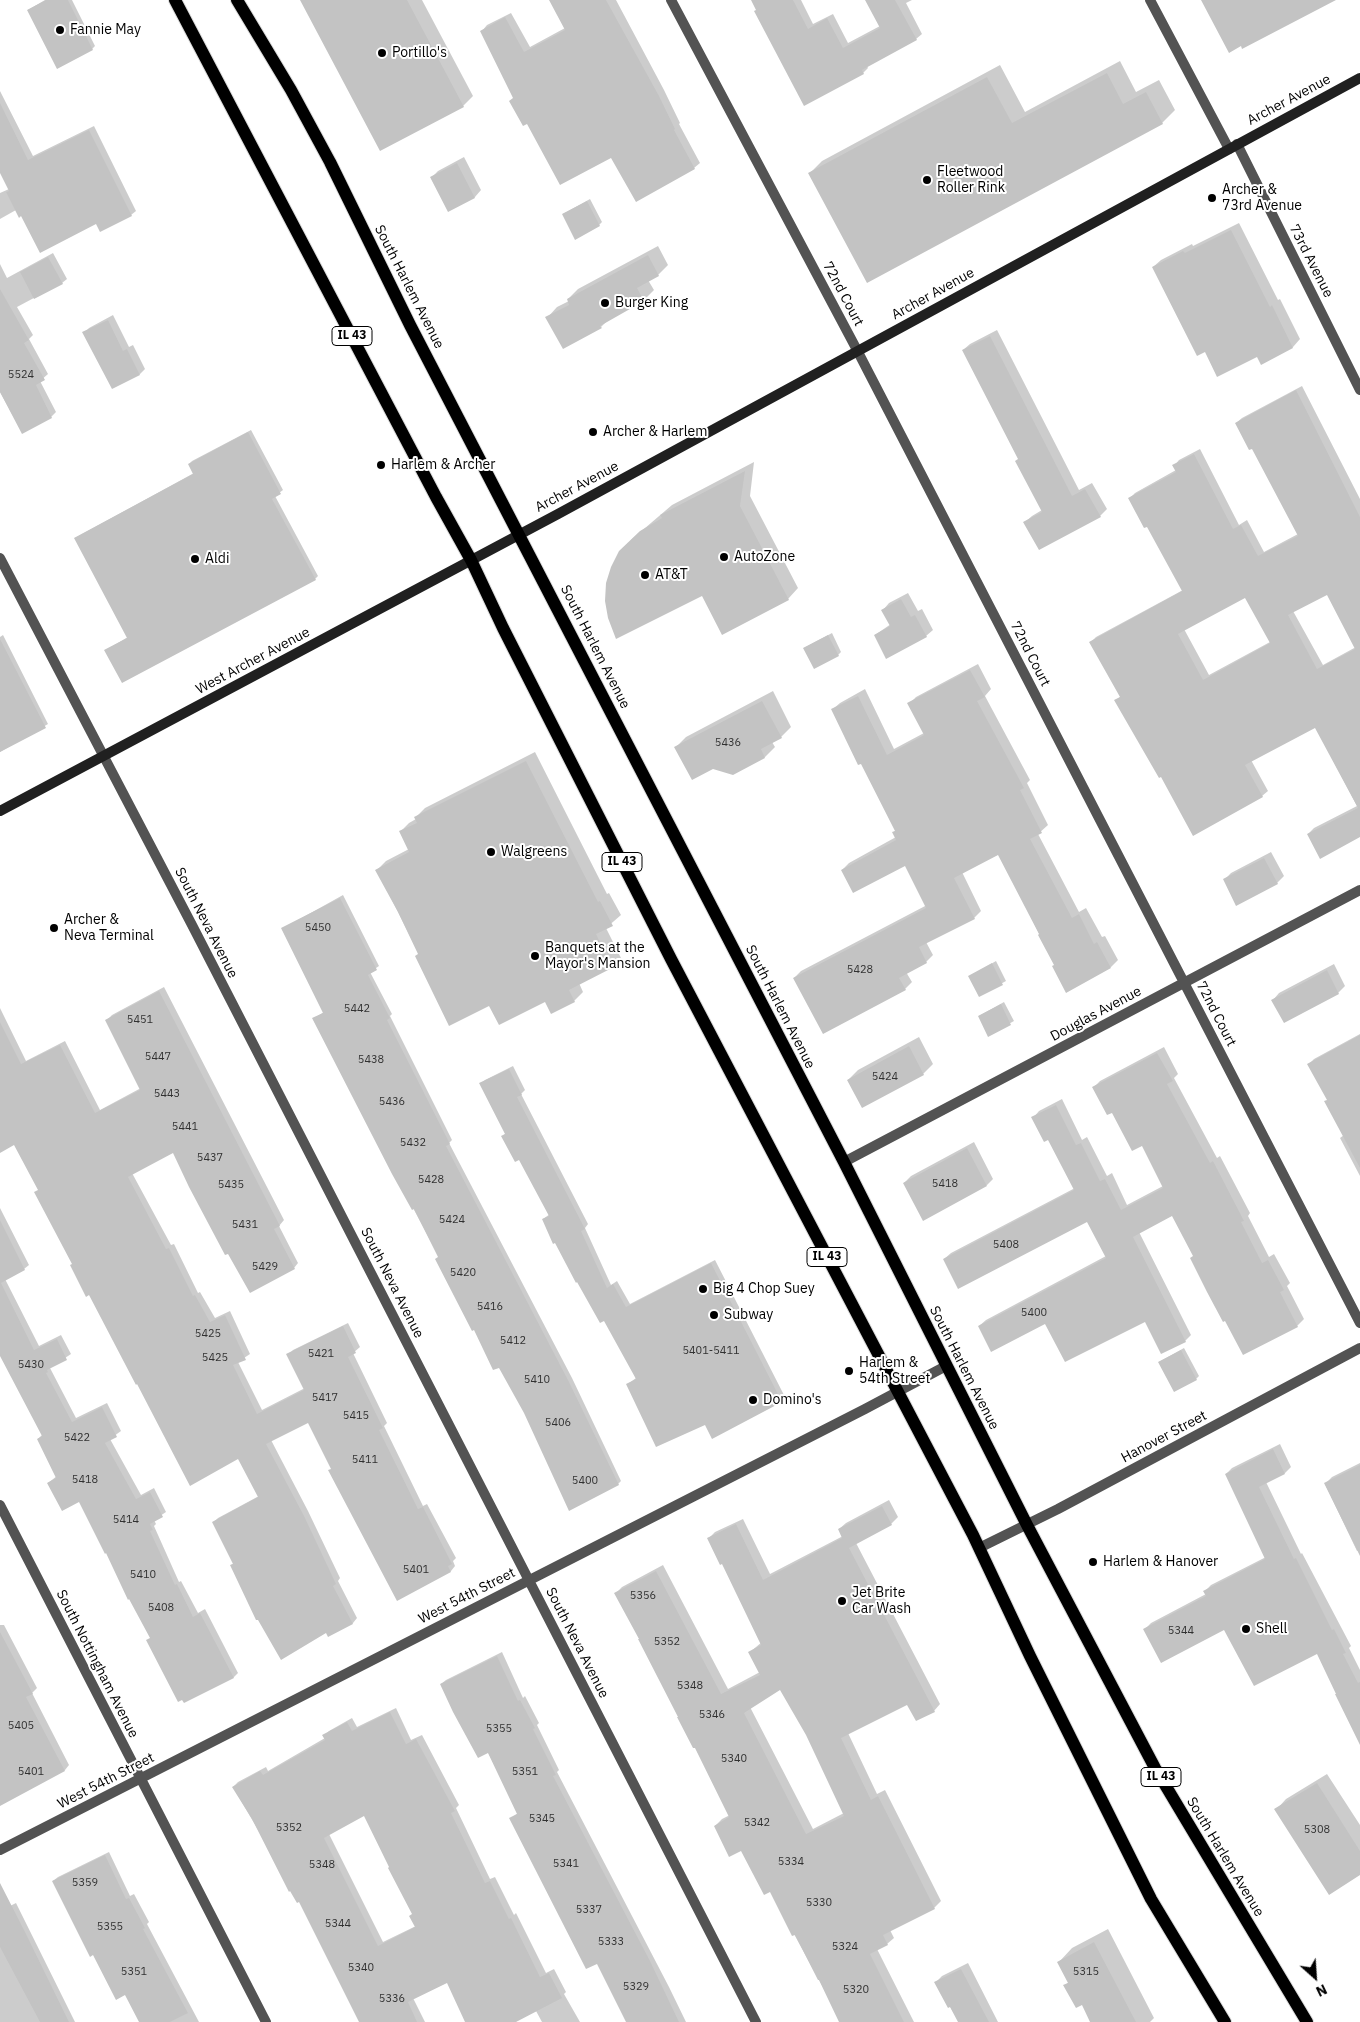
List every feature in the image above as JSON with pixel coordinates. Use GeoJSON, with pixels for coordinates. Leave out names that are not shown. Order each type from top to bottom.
{"type":"FeatureCollection","features":[{"type":"Feature","properties":{"kind":"main road","name":"IL 43"},"geometry":{"type":"LineString","coordinates":[[175,0],[436,497],[471,560],[503,628],[671,959],[979,1548],[1030,1656],[1147,1891],[1225,2022]]}},
{"type":"Feature","properties":{"kind":"main road","name":"South Harlem Avenue"},"geometry":{"type":"LineString","coordinates":[[237,0],[291,90],[317,138],[410,325],[844,1162],[1027,1525],[1155,1768],[1307,2022]]}},
{"type":"Feature","properties":{"kind":"main road","name":"Archer Avenue"},"geometry":{"type":"LineString","coordinates":[[519,533],[1360,78]]}},
{"type":"Feature","properties":{"kind":"main road","name":"West Archer Avenue"},"geometry":{"type":"LineString","coordinates":[[0,811],[519,533]]}},
{"type":"Feature","properties":{"kind":"street","name":"72nd Court"},"geometry":{"type":"LineString","coordinates":[[671,0],[857,350],[1360,1323]]}},
{"type":"Feature","properties":{"kind":"street","name":"73rd Avenue"},"geometry":{"type":"LineString","coordinates":[[1150,0],[1233,146],[1360,390]]}},
{"type":"Feature","properties":{"kind":"street","name":"South Neva Avenue"},"geometry":{"type":"LineString","coordinates":[[0,558],[104,756],[756,2022]]}},
{"type":"Feature","properties":{"kind":"street","name":"Douglas Avenue"},"geometry":{"type":"LineString","coordinates":[[844,1162],[1360,890]]}},
{"type":"Feature","properties":{"kind":"street","name":"Hanover Street"},"geometry":{"type":"LineString","coordinates":[[979,1548],[1027,1525],[1360,1348]]}},
{"type":"Feature","properties":{"kind":"street","name":"West 54th Street"},"geometry":{"type":"LineString","coordinates":[[0,1850],[946,1366]]}},
{"type":"Feature","properties":{"kind":"street","name":"South Nottingham Avenue"},"geometry":{"type":"LineString","coordinates":[[0,1505],[266,2022]]}},
{"type":"Feature","properties":{"kind":"building","name":"Fannie May"},"geometry":{"type":"Polygon","coordinates":[[[46,0],[68,0],[93,50],[57,69],[27,10],[46,0]]]}},
{"type":"Feature","properties":{"kind":"building","name":"Portillo's"},"geometry":{"type":"Polygon","coordinates":[[[300,0],[407,0],[464,107],[380,151],[300,0]]]}},
{"type":"Feature","properties":{"kind":"building"},"geometry":{"type":"Polygon","coordinates":[[[549,0],[606,0],[659,96],[674,130],[695,169],[636,202],[611,158],[560,185],[527,124],[523,126],[509,101],[513,98],[480,31],[505,17],[524,52],[565,30],[549,0]]]}},
{"type":"Feature","properties":{"kind":"building"},"geometry":{"type":"Polygon","coordinates":[[[751,0],[793,0],[808,29],[827,18],[843,48],[880,28],[865,0],[895,0],[917,40],[862,70],[864,74],[804,106],[754,11],[756,10],[751,0]]]}},
{"type":"Feature","properties":{"kind":"building"},"geometry":{"type":"Polygon","coordinates":[[[1201,0],[1336,0],[1242,49],[1241,46],[1229,53],[1201,0]]]}},
{"type":"Feature","properties":{"kind":"building","name":"Fleetwood Roller Rink"},"geometry":{"type":"Polygon","coordinates":[[[1107,73],[1123,104],[1146,92],[1163,124],[867,283],[808,173],[987,77],[1012,123],[1107,73]]]}},
{"type":"Feature","properties":{"kind":"building"},"geometry":{"type":"Polygon","coordinates":[[[0,103],[28,160],[89,130],[132,216],[100,232],[96,224],[40,253],[6,192],[9,191],[0,173],[0,103]]]}},
{"type":"Feature","properties":{"kind":"building"},"geometry":{"type":"Polygon","coordinates":[[[457,163],[475,198],[448,212],[430,177],[457,163]]]}},
{"type":"Feature","properties":{"kind":"building"},"geometry":{"type":"Polygon","coordinates":[[[587,201],[600,226],[575,240],[562,214],[587,201]]]}},
{"type":"Feature","properties":{"kind":"building"},"geometry":{"type":"Polygon","coordinates":[[[1231,230],[1293,348],[1261,365],[1257,357],[1217,377],[1205,352],[1197,356],[1152,267],[1231,230]]]}},
{"type":"Feature","properties":{"kind":"building","name":"Burger King"},"geometry":{"type":"Polygon","coordinates":[[[648,255],[659,276],[637,288],[644,301],[600,326],[602,328],[563,349],[545,317],[569,305],[567,299],[648,255]]]}},
{"type":"Feature","properties":{"kind":"building"},"geometry":{"type":"Polygon","coordinates":[[[48,257],[63,284],[34,299],[20,272],[48,257]]]}},
{"type":"Feature","properties":{"kind":"building"},"geometry":{"type":"Polygon","coordinates":[[[0,289],[29,340],[24,343],[45,380],[36,385],[52,418],[22,434],[0,392],[0,289]]]}},
{"type":"Feature","properties":{"kind":"building"},"geometry":{"type":"Polygon","coordinates":[[[108,320],[123,351],[127,349],[140,375],[112,389],[82,332],[108,320]]]}},
{"type":"Feature","properties":{"kind":"building"},"geometry":{"type":"Polygon","coordinates":[[[990,336],[1072,496],[1085,489],[1101,517],[1039,550],[1023,522],[1042,512],[1015,461],[1018,459],[962,350],[990,336]]]}},
{"type":"Feature","properties":{"kind":"building"},"geometry":{"type":"Polygon","coordinates":[[[1296,390],[1360,517],[1360,837],[1320,859],[1307,834],[1358,808],[1315,728],[1245,765],[1263,797],[1193,836],[1161,777],[1159,778],[1114,700],[1120,697],[1089,642],[1182,591],[1147,527],[1144,528],[1128,498],[1176,472],[1172,465],[1194,454],[1233,529],[1241,525],[1258,556],[1298,536],[1252,449],[1249,450],[1235,423],[1296,390]],[[1327,595],[1288,615],[1317,669],[1355,649],[1327,595]],[[1245,598],[1178,634],[1203,680],[1270,643],[1245,598]]]}},
{"type":"Feature","properties":{"kind":"building","name":"Aldi"},"geometry":{"type":"Polygon","coordinates":[[[248,432],[281,494],[272,499],[316,580],[122,683],[104,650],[127,638],[74,538],[193,474],[188,464],[248,432]]]}},
{"type":"Feature","properties":{"kind":"building","name":"AutoZone"},"geometry":{"type":"Polygon","coordinates":[[[745,471],[740,506],[789,600],[722,635],[702,596],[616,639],[608,618],[605,601],[606,583],[619,551],[640,531],[662,518],[660,515],[745,471]]]}},
{"type":"Feature","properties":{"kind":"building"},"geometry":{"type":"Polygon","coordinates":[[[901,599],[911,617],[915,615],[927,637],[886,659],[874,635],[890,626],[881,610],[901,599]]]}},
{"type":"Feature","properties":{"kind":"building"},"geometry":{"type":"Polygon","coordinates":[[[828,635],[839,656],[814,669],[803,648],[828,635]]]}},
{"type":"Feature","properties":{"kind":"building"},"geometry":{"type":"Polygon","coordinates":[[[0,639],[46,728],[0,752],[0,639]]]}},
{"type":"Feature","properties":{"kind":"building"},"geometry":{"type":"Polygon","coordinates":[[[970,670],[985,697],[977,701],[1024,788],[1020,790],[1042,833],[1030,839],[1072,918],[1079,914],[1094,944],[1097,942],[1111,968],[1066,993],[1039,934],[998,855],[954,878],[975,919],[919,947],[927,963],[899,978],[906,990],[823,1034],[793,978],[926,908],[905,866],[853,893],[841,870],[896,840],[892,832],[895,831],[861,764],[858,765],[831,709],[858,696],[887,755],[924,735],[907,703],[970,670]]]}},
{"type":"Feature","properties":{"kind":"building"},"geometry":{"type":"Polygon","coordinates":[[[762,701],[782,738],[761,749],[765,758],[733,775],[713,769],[692,780],[674,747],[762,701]]]}},
{"type":"Feature","properties":{"kind":"building"},"geometry":{"type":"Polygon","coordinates":[[[526,761],[598,902],[600,901],[613,926],[596,934],[612,968],[569,990],[575,1002],[551,1014],[545,1002],[499,1025],[489,1006],[449,1026],[415,956],[418,954],[375,870],[409,852],[399,831],[417,823],[414,817],[526,761]]]}},
{"type":"Feature","properties":{"kind":"building"},"geometry":{"type":"Polygon","coordinates":[[[1264,858],[1278,884],[1236,906],[1223,879],[1264,858]]]}},
{"type":"Feature","properties":{"kind":"building"},"geometry":{"type":"Polygon","coordinates":[[[340,898],[377,970],[368,975],[390,1018],[387,1020],[450,1144],[446,1146],[569,1382],[619,1485],[569,1511],[524,1413],[499,1368],[493,1370],[474,1330],[472,1331],[435,1259],[438,1257],[414,1209],[412,1210],[392,1174],[312,1018],[323,1013],[281,928],[340,898]]]}},
{"type":"Feature","properties":{"kind":"building"},"geometry":{"type":"Polygon","coordinates":[[[992,963],[1003,985],[979,997],[968,976],[992,963]]]}},
{"type":"Feature","properties":{"kind":"building"},"geometry":{"type":"Polygon","coordinates":[[[1327,970],[1339,994],[1284,1023],[1271,1000],[1327,970]]]}},
{"type":"Feature","properties":{"kind":"building"},"geometry":{"type":"Polygon","coordinates":[[[159,991],[280,1226],[274,1229],[295,1269],[250,1293],[228,1254],[225,1255],[173,1153],[128,1177],[166,1249],[169,1248],[193,1296],[195,1295],[210,1322],[225,1315],[246,1360],[233,1365],[257,1414],[304,1390],[286,1354],[343,1326],[356,1353],[348,1357],[383,1428],[379,1430],[418,1509],[423,1507],[452,1564],[448,1566],[451,1572],[397,1601],[328,1470],[331,1469],[308,1423],[266,1444],[304,1516],[336,1584],[333,1586],[353,1624],[328,1637],[326,1633],[281,1660],[258,1620],[256,1620],[230,1565],[233,1564],[212,1522],[258,1497],[238,1459],[190,1486],[89,1295],[86,1297],[70,1265],[72,1264],[34,1192],[38,1190],[14,1145],[0,1153],[0,1022],[21,1064],[60,1045],[95,1113],[140,1090],[105,1020],[159,991]]]}},
{"type":"Feature","properties":{"kind":"building"},"geometry":{"type":"Polygon","coordinates":[[[1001,1004],[1011,1025],[988,1037],[978,1016],[1001,1004]]]}},
{"type":"Feature","properties":{"kind":"building"},"geometry":{"type":"Polygon","coordinates":[[[1360,1035],[1360,1168],[1324,1101],[1327,1100],[1307,1064],[1360,1035]]]}},
{"type":"Feature","properties":{"kind":"building"},"geometry":{"type":"Polygon","coordinates":[[[909,1046],[924,1075],[862,1108],[847,1080],[909,1046]]]}},
{"type":"Feature","properties":{"kind":"building"},"geometry":{"type":"Polygon","coordinates":[[[1157,1053],[1173,1081],[1167,1084],[1210,1163],[1213,1161],[1244,1221],[1241,1222],[1262,1263],[1268,1260],[1284,1290],[1280,1292],[1298,1327],[1243,1355],[1207,1292],[1190,1258],[1193,1256],[1172,1216],[1133,1237],[1186,1342],[1161,1354],[1145,1322],[1065,1362],[1045,1324],[991,1352],[978,1326],[1106,1258],[1087,1222],[958,1289],[943,1259],[1074,1190],[1048,1140],[1044,1142],[1031,1117],[1056,1105],[1076,1145],[1081,1143],[1100,1181],[1105,1179],[1121,1210],[1163,1188],[1142,1146],[1132,1151],[1112,1113],[1107,1115],[1092,1087],[1157,1053]]]}},
{"type":"Feature","properties":{"kind":"building"},"geometry":{"type":"Polygon","coordinates":[[[509,1069],[522,1095],[517,1097],[585,1229],[581,1231],[607,1288],[613,1284],[626,1307],[711,1263],[782,1402],[712,1439],[705,1425],[656,1447],[626,1384],[636,1379],[604,1321],[600,1323],[555,1243],[553,1244],[542,1219],[549,1216],[519,1160],[515,1162],[501,1136],[505,1134],[479,1083],[509,1069]]]}},
{"type":"Feature","properties":{"kind":"building"},"geometry":{"type":"Polygon","coordinates":[[[967,1148],[987,1186],[923,1221],[903,1183],[967,1148]]]}},
{"type":"Feature","properties":{"kind":"building"},"geometry":{"type":"Polygon","coordinates":[[[0,1220],[25,1270],[1,1283],[34,1350],[57,1339],[67,1360],[47,1370],[48,1372],[46,1373],[72,1422],[102,1407],[117,1437],[105,1443],[136,1499],[150,1492],[163,1517],[150,1524],[153,1530],[150,1531],[175,1585],[177,1584],[193,1617],[200,1613],[234,1678],[184,1703],[182,1700],[178,1702],[146,1640],[150,1638],[128,1600],[79,1502],[62,1511],[47,1483],[56,1478],[37,1439],[42,1436],[0,1356],[0,1220]]]}},
{"type":"Feature","properties":{"kind":"building"},"geometry":{"type":"Polygon","coordinates":[[[1181,1350],[1197,1380],[1174,1392],[1158,1362],[1181,1350]]]}},
{"type":"Feature","properties":{"kind":"building"},"geometry":{"type":"Polygon","coordinates":[[[1273,1449],[1285,1474],[1259,1487],[1294,1559],[1296,1558],[1332,1630],[1334,1629],[1346,1653],[1343,1654],[1358,1683],[1360,1682],[1360,1745],[1317,1654],[1254,1686],[1224,1630],[1161,1663],[1143,1629],[1206,1596],[1203,1591],[1265,1559],[1225,1474],[1273,1449]]]}},
{"type":"Feature","properties":{"kind":"building"},"geometry":{"type":"Polygon","coordinates":[[[1360,1465],[1360,1556],[1324,1483],[1360,1465]]]}},
{"type":"Feature","properties":{"kind":"building"},"geometry":{"type":"Polygon","coordinates":[[[882,1506],[892,1525],[849,1548],[935,1712],[916,1721],[907,1705],[841,1738],[871,1800],[878,1796],[935,1909],[883,1935],[888,1945],[870,1954],[904,2022],[839,2022],[819,1980],[795,1935],[792,1936],[770,1892],[764,1895],[741,1851],[729,1857],[714,1826],[729,1817],[614,1593],[656,1571],[721,1694],[760,1675],[748,1652],[761,1645],[722,1564],[720,1565],[707,1538],[736,1524],[763,1580],[842,1538],[838,1529],[882,1506]],[[780,1690],[744,1713],[806,1834],[844,1816],[806,1735],[780,1690]]]}},
{"type":"Feature","properties":{"kind":"building"},"geometry":{"type":"Polygon","coordinates":[[[0,1632],[33,1694],[26,1697],[65,1771],[0,1806],[0,1632]]]}},
{"type":"Feature","properties":{"kind":"building"},"geometry":{"type":"Polygon","coordinates":[[[497,1656],[518,1701],[520,1700],[535,1728],[533,1729],[556,1775],[553,1776],[650,1961],[679,2022],[626,2022],[597,1964],[586,1969],[509,1818],[517,1814],[488,1753],[478,1758],[453,1712],[440,1684],[497,1656]]]}},
{"type":"Feature","properties":{"kind":"building"},"geometry":{"type":"Polygon","coordinates":[[[390,1712],[406,1744],[416,1739],[455,1811],[451,1813],[485,1883],[490,1881],[509,1919],[511,1918],[540,1977],[549,1973],[562,1998],[516,2022],[465,2022],[447,1983],[408,2002],[417,2022],[359,2022],[299,1902],[297,1903],[289,1892],[252,1819],[232,1787],[260,1771],[263,1775],[325,1740],[322,1735],[347,1722],[352,1731],[390,1712]],[[364,1816],[324,1838],[378,1946],[415,1927],[409,1916],[412,1914],[364,1816]]]}},
{"type":"Feature","properties":{"kind":"building"},"geometry":{"type":"Polygon","coordinates":[[[1317,1783],[1360,1851],[1360,1875],[1329,1895],[1274,1809],[1317,1783]]]}},
{"type":"Feature","properties":{"kind":"building"},"geometry":{"type":"Polygon","coordinates":[[[105,1855],[126,1899],[129,1898],[145,1928],[143,1929],[188,2013],[170,2022],[139,2022],[125,1995],[116,2000],[93,1955],[90,1957],[52,1881],[105,1855]]]}},
{"type":"Feature","properties":{"kind":"building"},"geometry":{"type":"Polygon","coordinates":[[[0,1883],[69,2022],[40,2022],[0,1947],[0,1883]]]}},
{"type":"Feature","properties":{"kind":"building"},"geometry":{"type":"Polygon","coordinates":[[[1094,1942],[1136,2022],[1090,2022],[1082,2005],[1076,2008],[1063,1985],[1068,1983],[1057,1962],[1094,1942]]]}},
{"type":"Feature","properties":{"kind":"building"},"geometry":{"type":"Polygon","coordinates":[[[961,1969],[989,2022],[958,2022],[934,1982],[961,1969]]]}},
{"type":"Feature","properties":{"kind":"place","name":"Fannie May"},"geometry":{"type":"Point","coordinates":[60,30]}},
{"type":"Feature","properties":{"kind":"place","name":"Portillo's"},"geometry":{"type":"Point","coordinates":[382,53]}},
{"type":"Feature","properties":{"kind":"place","name":"Fleetwood Roller Rink"},"geometry":{"type":"Point","coordinates":[927,180]}},
{"type":"Feature","properties":{"kind":"place","name":"Archer & 73rd Avenue"},"geometry":{"type":"Point","coordinates":[1212,198]}},
{"type":"Feature","properties":{"kind":"place","name":"Burger King"},"geometry":{"type":"Point","coordinates":[605,303]}},
{"type":"Feature","properties":{"kind":"place","name":"Archer & Harlem"},"geometry":{"type":"Point","coordinates":[593,432]}},
{"type":"Feature","properties":{"kind":"place","name":"Harlem & Archer"},"geometry":{"type":"Point","coordinates":[381,465]}},
{"type":"Feature","properties":{"kind":"place","name":"AutoZone"},"geometry":{"type":"Point","coordinates":[724,557]}},
{"type":"Feature","properties":{"kind":"place","name":"Aldi"},"geometry":{"type":"Point","coordinates":[195,559]}},
{"type":"Feature","properties":{"kind":"place","name":"AT&T"},"geometry":{"type":"Point","coordinates":[645,575]}},
{"type":"Feature","properties":{"kind":"place","name":"Walgreens"},"geometry":{"type":"Point","coordinates":[491,852]}},
{"type":"Feature","properties":{"kind":"place","name":"Archer & Neva Terminal"},"geometry":{"type":"Point","coordinates":[54,928]}},
{"type":"Feature","properties":{"kind":"place","name":"Banquets at the Mayor's Mansion"},"geometry":{"type":"Point","coordinates":[535,956]}},
{"type":"Feature","properties":{"kind":"place","name":"Big 4 Chop Suey"},"geometry":{"type":"Point","coordinates":[703,1289]}},
{"type":"Feature","properties":{"kind":"place","name":"Subway"},"geometry":{"type":"Point","coordinates":[714,1315]}},
{"type":"Feature","properties":{"kind":"place","name":"Harlem & 54th Street"},"geometry":{"type":"Point","coordinates":[849,1371]}},
{"type":"Feature","properties":{"kind":"place","name":"Domino's"},"geometry":{"type":"Point","coordinates":[753,1400]}},
{"type":"Feature","properties":{"kind":"place","name":"Harlem & Hanover"},"geometry":{"type":"Point","coordinates":[1093,1562]}},
{"type":"Feature","properties":{"kind":"place","name":"Jet Brite Car Wash"},"geometry":{"type":"Point","coordinates":[842,1601]}},
{"type":"Feature","properties":{"kind":"place","name":"Shell"},"geometry":{"type":"Point","coordinates":[1246,1629]}}]}
